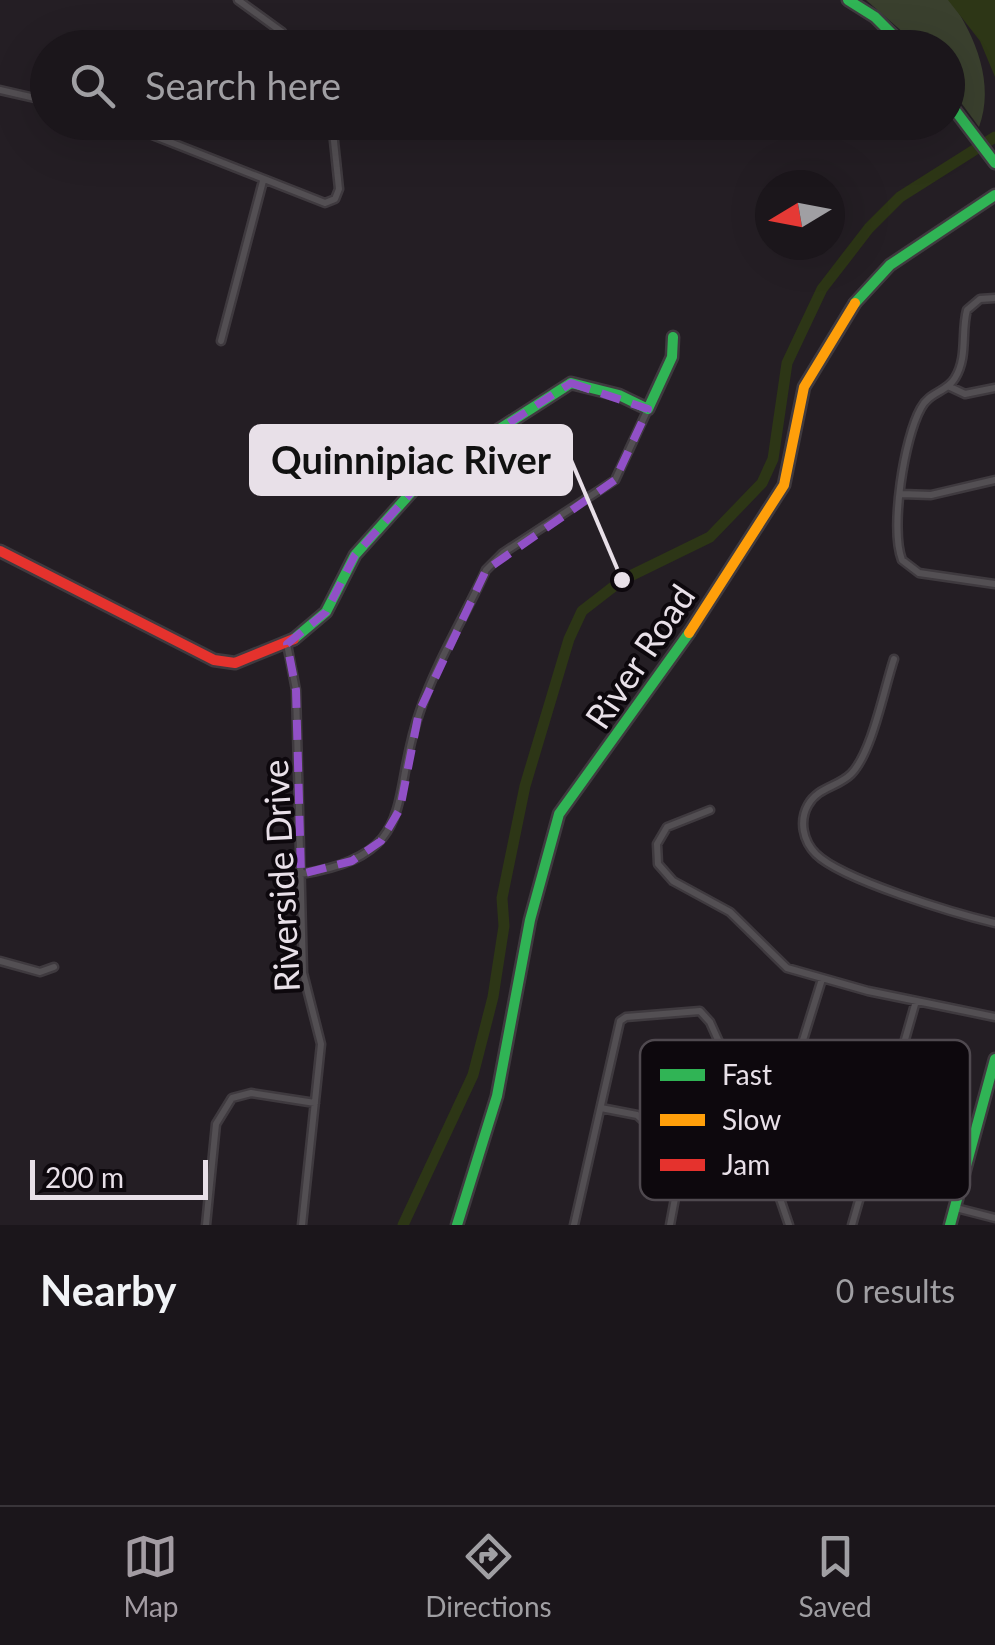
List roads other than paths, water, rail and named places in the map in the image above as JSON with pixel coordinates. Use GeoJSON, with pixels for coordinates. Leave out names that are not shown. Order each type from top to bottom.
{"type":"FeatureCollection","features":[{"type":"Feature","properties":{"kind":"main road"},"geometry":{"type":"LineString","coordinates":[[848,0],[888,30]]}},
{"type":"Feature","properties":{"kind":"main road"},"geometry":{"type":"LineString","coordinates":[[965,124],[995,163]]}},
{"type":"Feature","properties":{"kind":"main road","name":"River Road"},"geometry":{"type":"LineString","coordinates":[[457,1225],[497,1096],[526,936],[559,814],[653,688],[776,499],[792,462],[804,387],[847,312],[890,265],[995,195]]}},
{"type":"Feature","properties":{"kind":"main road"},"geometry":{"type":"LineString","coordinates":[[0,551],[214,660],[234,663],[286,644],[326,612],[355,555],[425,477],[513,417],[571,383],[619,394],[648,409],[672,357],[672,337]]}},
{"type":"Feature","properties":{"kind":"main road"},"geometry":{"type":"LineString","coordinates":[[970,1154],[995,1059]]}},
{"type":"Feature","properties":{"kind":"main road"},"geometry":{"type":"LineString","coordinates":[[950,1225],[958,1200]]}},
{"type":"Feature","properties":{"kind":"street"},"geometry":{"type":"LineString","coordinates":[[238,0],[279,30]]}},
{"type":"Feature","properties":{"kind":"street"},"geometry":{"type":"LineString","coordinates":[[0,90],[30,97]]}},
{"type":"Feature","properties":{"kind":"street"},"geometry":{"type":"LineString","coordinates":[[163,140],[313,202],[334,199],[339,189],[334,140]]}},
{"type":"Feature","properties":{"kind":"street"},"geometry":{"type":"LineString","coordinates":[[222,341],[263,181]]}},
{"type":"Feature","properties":{"kind":"street"},"geometry":{"type":"LineString","coordinates":[[995,298],[980,300],[967,310],[962,361],[948,386],[935,391],[918,412],[901,494],[898,550],[910,568],[995,584]]}},
{"type":"Feature","properties":{"kind":"street"},"geometry":{"type":"LineString","coordinates":[[948,386],[966,394],[995,388]]}},
{"type":"Feature","properties":{"kind":"street"},"geometry":{"type":"LineString","coordinates":[[301,874],[352,861],[381,840],[400,810],[419,712],[486,570],[503,553],[616,480],[648,409]]}},
{"type":"Feature","properties":{"kind":"street"},"geometry":{"type":"LineString","coordinates":[[901,494],[931,495],[995,480]]}},
{"type":"Feature","properties":{"kind":"street","name":"Riverside Drive"},"geometry":{"type":"LineString","coordinates":[[286,644],[296,690],[303,974],[321,1044],[302,1225]]}},
{"type":"Feature","properties":{"kind":"street"},"geometry":{"type":"LineString","coordinates":[[894,659],[858,766],[845,780],[813,798],[804,816],[805,836],[815,853],[832,864],[934,907],[995,923]]}},
{"type":"Feature","properties":{"kind":"street"},"geometry":{"type":"LineString","coordinates":[[710,810],[674,822],[660,835],[657,854],[663,873],[713,898],[787,968],[995,1018]]}},
{"type":"Feature","properties":{"kind":"street"},"geometry":{"type":"LineString","coordinates":[[0,960],[40,972],[54,967]]}},
{"type":"Feature","properties":{"kind":"street"},"geometry":{"type":"LineString","coordinates":[[804,1040],[822,979]]}},
{"type":"Feature","properties":{"kind":"street"},"geometry":{"type":"LineString","coordinates":[[905,1040],[916,1001]]}},
{"type":"Feature","properties":{"kind":"street"},"geometry":{"type":"LineString","coordinates":[[574,1225],[620,1022],[633,1014],[671,1016],[700,1011],[718,1040]]}},
{"type":"Feature","properties":{"kind":"street"},"geometry":{"type":"LineString","coordinates":[[206,1225],[216,1124],[232,1098],[250,1093],[315,1103]]}},
{"type":"Feature","properties":{"kind":"street"},"geometry":{"type":"LineString","coordinates":[[601,1108],[640,1117]]}},
{"type":"Feature","properties":{"kind":"street"},"geometry":{"type":"LineString","coordinates":[[670,1225],[676,1200]]}},
{"type":"Feature","properties":{"kind":"street"},"geometry":{"type":"LineString","coordinates":[[781,1200],[790,1225]]}},
{"type":"Feature","properties":{"kind":"street"},"geometry":{"type":"LineString","coordinates":[[852,1225],[859,1200]]}},
{"type":"Feature","properties":{"kind":"street"},"geometry":{"type":"LineString","coordinates":[[956,1208],[995,1218]]}},
{"type":"Feature","properties":{"kind":"waterway"},"geometry":{"type":"LineString","coordinates":[[403,1225],[473,1075],[493,997],[504,926],[502,898],[525,786],[569,639],[582,611],[622,580],[710,537],[762,483],[773,459],[787,363],[822,289],[869,228],[900,197],[995,137]]}},
{"type":"Feature","properties":{"kind":"place","name":"Quinnipiac River"},"geometry":{"type":"Point","coordinates":[622,580]}}]}
